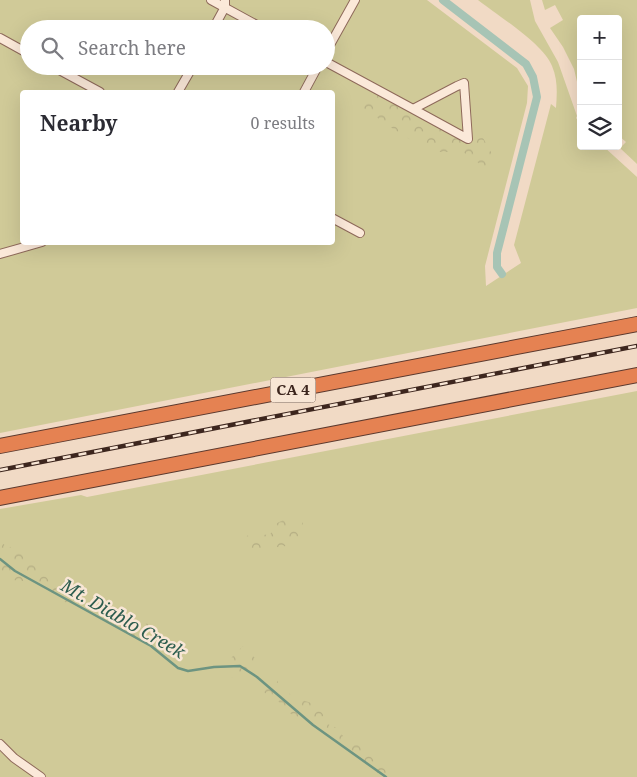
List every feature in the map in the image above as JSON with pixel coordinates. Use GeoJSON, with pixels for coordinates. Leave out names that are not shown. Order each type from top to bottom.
{"type":"FeatureCollection","features":[{"type":"Feature","properties":{"kind":"highway","name":"CA 4"},"geometry":{"type":"LineString","coordinates":[[2,445],[637,324]]}},
{"type":"Feature","properties":{"kind":"highway"},"geometry":{"type":"LineString","coordinates":[[0,498],[637,375]]}},
{"type":"Feature","properties":{"kind":"street"},"geometry":{"type":"LineString","coordinates":[[211,0],[225,4],[250,20]]}},
{"type":"Feature","properties":{"kind":"street"},"geometry":{"type":"LineString","coordinates":[[335,36],[355,0]]}},
{"type":"Feature","properties":{"kind":"street"},"geometry":{"type":"LineString","coordinates":[[217,20],[225,4]]}},
{"type":"Feature","properties":{"kind":"street"},"geometry":{"type":"LineString","coordinates":[[0,38],[20,49]]}},
{"type":"Feature","properties":{"kind":"street"},"geometry":{"type":"LineString","coordinates":[[335,67],[468,139],[464,83],[413,109]]}},
{"type":"Feature","properties":{"kind":"street"},"geometry":{"type":"LineString","coordinates":[[69,75],[96,90]]}},
{"type":"Feature","properties":{"kind":"street"},"geometry":{"type":"LineString","coordinates":[[179,90],[188,75]]}},
{"type":"Feature","properties":{"kind":"street"},"geometry":{"type":"LineString","coordinates":[[305,90],[313,75]]}},
{"type":"Feature","properties":{"kind":"street"},"geometry":{"type":"LineString","coordinates":[[335,220],[360,233]]}},
{"type":"Feature","properties":{"kind":"street"},"geometry":{"type":"LineString","coordinates":[[0,254],[32,245]]}},
{"type":"Feature","properties":{"kind":"street"},"geometry":{"type":"LineString","coordinates":[[0,744],[14,758],[40,777]]}},
{"type":"Feature","properties":{"kind":"green space"},"geometry":{"type":"Polygon","coordinates":[[[0,0],[427,0],[517,68],[528,86],[527,103],[485,266],[486,286],[521,263],[514,245],[551,104],[556,108],[557,87],[552,66],[539,48],[519,30],[478,0],[530,0],[535,21],[558,62],[577,116],[577,150],[607,150],[637,177],[637,308],[0,433],[0,0]]]}},
{"type":"Feature","properties":{"kind":"green space"},"geometry":{"type":"Polygon","coordinates":[[[542,0],[637,0],[637,164],[622,150],[622,146],[626,142],[622,138],[622,15],[577,15],[577,82],[574,69],[563,47],[550,28],[563,20],[555,5],[545,10],[542,0]]]}},
{"type":"Feature","properties":{"kind":"green space"},"geometry":{"type":"Polygon","coordinates":[[[372,87],[468,139],[483,138],[495,159],[484,167],[463,152],[434,152],[402,135],[362,107],[372,87]]]}},
{"type":"Feature","properties":{"kind":"green space"},"geometry":{"type":"Polygon","coordinates":[[[637,391],[637,777],[0,777],[0,509],[81,495],[87,497],[637,391]]]}},
{"type":"Feature","properties":{"kind":"green space"},"geometry":{"type":"Polygon","coordinates":[[[296,514],[303,523],[294,545],[247,551],[237,539],[253,534],[270,535],[275,524],[296,514]]]}},
{"type":"Feature","properties":{"kind":"green space"},"geometry":{"type":"Polygon","coordinates":[[[0,540],[8,549],[18,541],[44,567],[54,585],[66,586],[79,596],[98,605],[107,605],[116,614],[128,617],[138,625],[151,623],[162,637],[178,645],[178,668],[151,646],[73,603],[55,601],[34,582],[13,580],[0,572],[0,540]]]}},
{"type":"Feature","properties":{"kind":"green space"},"geometry":{"type":"Polygon","coordinates":[[[243,646],[258,661],[252,674],[232,678],[222,667],[243,646]]]}},
{"type":"Feature","properties":{"kind":"green space"},"geometry":{"type":"Polygon","coordinates":[[[275,676],[281,689],[299,699],[327,708],[320,721],[337,728],[346,740],[367,747],[386,762],[400,777],[369,777],[362,759],[342,753],[313,725],[293,716],[277,700],[260,690],[275,676]]]}},
{"type":"Feature","properties":{"kind":"waterway"},"geometry":{"type":"LineString","coordinates":[[443,0],[526,64],[533,77],[537,97],[497,253],[497,267],[502,274]]}},
{"type":"Feature","properties":{"kind":"waterway","name":"Mt. Diablo Creek"},"geometry":{"type":"LineString","coordinates":[[0,559],[15,571],[151,646],[178,668],[188,671],[240,666],[257,677],[313,725],[386,777]]}},
{"type":"Feature","properties":{"kind":"railway"},"geometry":{"type":"LineString","coordinates":[[0,470],[637,346]]}}]}
